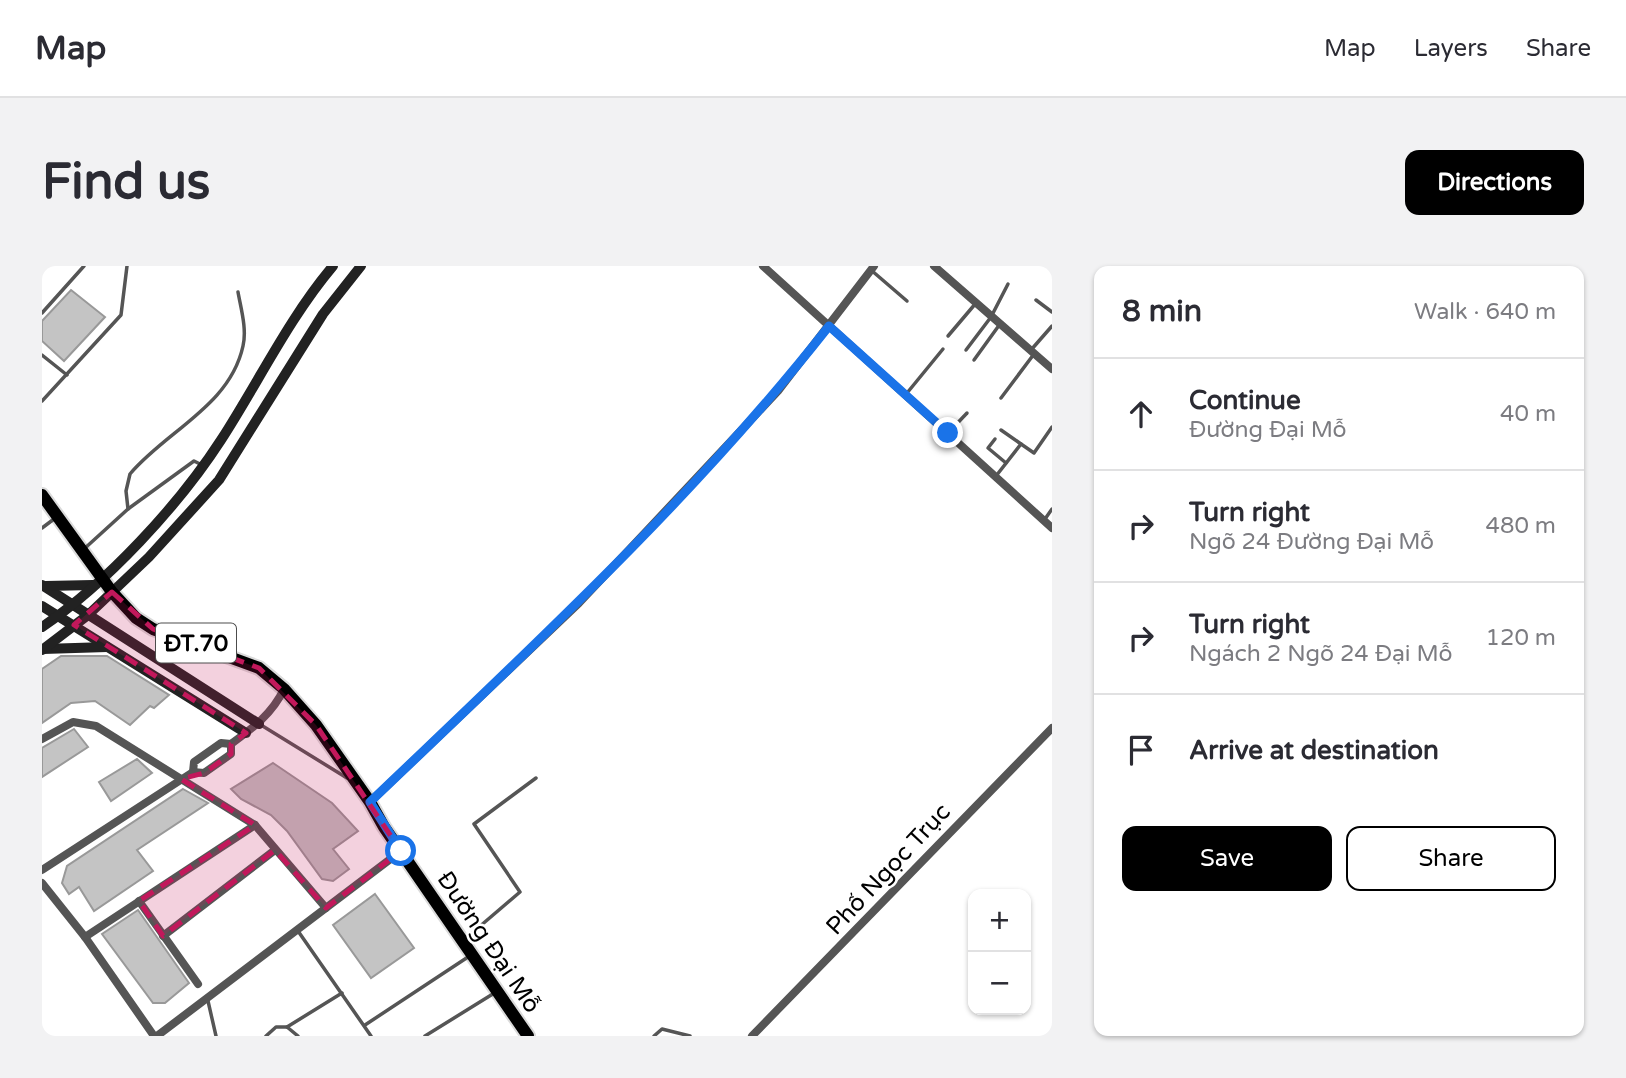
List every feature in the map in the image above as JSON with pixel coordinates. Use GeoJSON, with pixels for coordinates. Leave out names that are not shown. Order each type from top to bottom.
{"type":"FeatureCollection","features":[{"type":"Feature","properties":{"kind":"main road"},"geometry":{"type":"LineString","coordinates":[[42,627],[59,616],[97,582],[152,527],[204,466],[305,305],[334,266]]}},
{"type":"Feature","properties":{"kind":"main road"},"geometry":{"type":"LineString","coordinates":[[43,649],[88,615],[158,548],[219,480],[323,314],[361,266]]}},
{"type":"Feature","properties":{"kind":"main road","name":"Đường Đại Mỗ"},"geometry":{"type":"LineString","coordinates":[[42,495],[82,550],[97,582],[112,592],[136,618],[153,629],[259,668],[285,688],[316,725],[370,802],[528,1036]]}},
{"type":"Feature","properties":{"kind":"main road"},"geometry":{"type":"LineString","coordinates":[[43,585],[97,582]]}},
{"type":"Feature","properties":{"kind":"main road"},"geometry":{"type":"LineString","coordinates":[[43,585],[259,723]]}},
{"type":"Feature","properties":{"kind":"main road"},"geometry":{"type":"LineString","coordinates":[[42,606],[246,733]]}},
{"type":"Feature","properties":{"kind":"main road"},"geometry":{"type":"LineString","coordinates":[[43,649],[108,647]]}},
{"type":"Feature","properties":{"kind":"street"},"geometry":{"type":"LineString","coordinates":[[763,266],[1052,528]]}},
{"type":"Feature","properties":{"kind":"street"},"geometry":{"type":"LineString","coordinates":[[934,266],[1052,369]]}},
{"type":"Feature","properties":{"kind":"street"},"geometry":{"type":"LineString","coordinates":[[370,802],[579,603],[778,391],[873,268]]}},
{"type":"Feature","properties":{"kind":"street"},"geometry":{"type":"LineString","coordinates":[[193,772],[194,762],[221,743],[231,744],[259,723],[278,702],[285,688]]}},
{"type":"Feature","properties":{"kind":"street"},"geometry":{"type":"LineString","coordinates":[[42,739],[62,725],[85,722],[181,779],[255,825],[326,908]]}},
{"type":"Feature","properties":{"kind":"street","name":"Phố Ngọc Trục"},"geometry":{"type":"LineString","coordinates":[[752,1036],[1052,728]]}},
{"type":"Feature","properties":{"kind":"street"},"geometry":{"type":"LineString","coordinates":[[42,870],[181,779],[193,772],[204,773],[230,754],[231,744]]}},
{"type":"Feature","properties":{"kind":"street"},"geometry":{"type":"LineString","coordinates":[[85,937],[255,825]]}},
{"type":"Feature","properties":{"kind":"street"},"geometry":{"type":"LineString","coordinates":[[163,936],[275,850]]}},
{"type":"Feature","properties":{"kind":"street"},"geometry":{"type":"LineString","coordinates":[[42,883],[85,937],[156,1036],[299,931],[401,851]]}},
{"type":"Feature","properties":{"kind":"street"},"geometry":{"type":"LineString","coordinates":[[139,901],[198,984]]}},
{"type":"Feature","properties":{"kind":"lane"},"geometry":{"type":"LineString","coordinates":[[42,313],[84,266]]}},
{"type":"Feature","properties":{"kind":"lane"},"geometry":{"type":"LineString","coordinates":[[42,401],[121,315],[127,266]]}},
{"type":"Feature","properties":{"kind":"lane"},"geometry":{"type":"LineString","coordinates":[[873,268],[907,301]]}},
{"type":"Feature","properties":{"kind":"lane"},"geometry":{"type":"LineString","coordinates":[[966,350],[991,317],[1009,284]]}},
{"type":"Feature","properties":{"kind":"lane"},"geometry":{"type":"LineString","coordinates":[[128,509],[126,491],[130,474],[210,404],[231,376],[244,345],[238,292]]}},
{"type":"Feature","properties":{"kind":"lane"},"geometry":{"type":"LineString","coordinates":[[1037,300],[1052,312]]}},
{"type":"Feature","properties":{"kind":"lane"},"geometry":{"type":"LineString","coordinates":[[948,336],[976,303]]}},
{"type":"Feature","properties":{"kind":"lane"},"geometry":{"type":"LineString","coordinates":[[974,360],[1000,324]]}},
{"type":"Feature","properties":{"kind":"lane"},"geometry":{"type":"LineString","coordinates":[[1001,398],[1052,326]]}},
{"type":"Feature","properties":{"kind":"lane"},"geometry":{"type":"LineString","coordinates":[[906,395],[943,349]]}},
{"type":"Feature","properties":{"kind":"lane"},"geometry":{"type":"LineString","coordinates":[[42,355],[67,375]]}},
{"type":"Feature","properties":{"kind":"lane"},"geometry":{"type":"LineString","coordinates":[[948,433],[967,413]]}},
{"type":"Feature","properties":{"kind":"lane"},"geometry":{"type":"LineString","coordinates":[[1001,430],[1034,453],[1052,427]]}},
{"type":"Feature","properties":{"kind":"lane"},"geometry":{"type":"LineString","coordinates":[[996,439],[988,449],[1006,463]]}},
{"type":"Feature","properties":{"kind":"lane"},"geometry":{"type":"LineString","coordinates":[[996,476],[1021,444]]}},
{"type":"Feature","properties":{"kind":"lane"},"geometry":{"type":"LineString","coordinates":[[82,550],[128,509],[194,461],[204,466]]}},
{"type":"Feature","properties":{"kind":"lane"},"geometry":{"type":"LineString","coordinates":[[1044,520],[1052,509]]}},
{"type":"Feature","properties":{"kind":"lane"},"geometry":{"type":"LineString","coordinates":[[42,528],[57,516]]}},
{"type":"Feature","properties":{"kind":"lane"},"geometry":{"type":"LineString","coordinates":[[259,723],[358,785]]}},
{"type":"Feature","properties":{"kind":"lane"},"geometry":{"type":"LineString","coordinates":[[464,941],[520,892],[474,824],[536,778]]}},
{"type":"Feature","properties":{"kind":"lane"},"geometry":{"type":"LineString","coordinates":[[299,931],[371,1036]]}},
{"type":"Feature","properties":{"kind":"lane"},"geometry":{"type":"LineString","coordinates":[[365,1025],[472,954]]}},
{"type":"Feature","properties":{"kind":"lane"},"geometry":{"type":"LineString","coordinates":[[425,1036],[498,991]]}},
{"type":"Feature","properties":{"kind":"lane"},"geometry":{"type":"LineString","coordinates":[[266,1036],[276,1027],[287,1027],[342,993]]}},
{"type":"Feature","properties":{"kind":"lane"},"geometry":{"type":"LineString","coordinates":[[207,998],[216,1036]]}},
{"type":"Feature","properties":{"kind":"lane"},"geometry":{"type":"LineString","coordinates":[[287,1027],[298,1036]]}},
{"type":"Feature","properties":{"kind":"lane"},"geometry":{"type":"LineString","coordinates":[[653,1036],[662,1029],[690,1036]]}},
{"type":"Feature","properties":{"kind":"highlighted area"},"geometry":{"type":"Polygon","coordinates":[[[112,592],[153,629],[259,668],[316,725],[401,851],[326,908],[275,850],[163,936],[139,901],[255,825],[181,779],[204,773],[231,754],[231,744],[246,733],[74,625],[112,592]]]}},
{"type":"Feature","properties":{"kind":"building"},"geometry":{"type":"Polygon","coordinates":[[[71,290],[105,317],[64,361],[42,341],[42,321],[71,290]]]}},
{"type":"Feature","properties":{"kind":"building"},"geometry":{"type":"Polygon","coordinates":[[[61,656],[107,656],[169,695],[154,708],[150,706],[130,725],[95,701],[71,703],[42,723],[42,669],[61,656]]]}},
{"type":"Feature","properties":{"kind":"building"},"geometry":{"type":"Polygon","coordinates":[[[74,729],[88,747],[42,777],[42,748],[74,729]]]}},
{"type":"Feature","properties":{"kind":"building"},"geometry":{"type":"Polygon","coordinates":[[[137,759],[152,773],[111,801],[99,782],[137,759]]]}},
{"type":"Feature","properties":{"kind":"building"},"geometry":{"type":"Polygon","coordinates":[[[273,763],[332,803],[358,831],[333,849],[349,869],[333,881],[322,879],[287,831],[271,815],[241,799],[231,789],[273,763]]]}},
{"type":"Feature","properties":{"kind":"building"},"geometry":{"type":"Polygon","coordinates":[[[183,789],[208,803],[137,850],[153,871],[94,911],[79,887],[69,894],[62,883],[67,866],[183,789]]]}},
{"type":"Feature","properties":{"kind":"building"},"geometry":{"type":"Polygon","coordinates":[[[375,894],[414,948],[371,978],[333,925],[375,894]]]}},
{"type":"Feature","properties":{"kind":"building"},"geometry":{"type":"Polygon","coordinates":[[[138,910],[189,983],[165,1003],[153,1003],[102,934],[138,910]]]}},
{"type":"Feature","properties":{"kind":"route"},"geometry":{"type":"LineString","coordinates":[[401,851],[370,802],[579,603],[778,391],[829,326],[948,433]]}}]}
